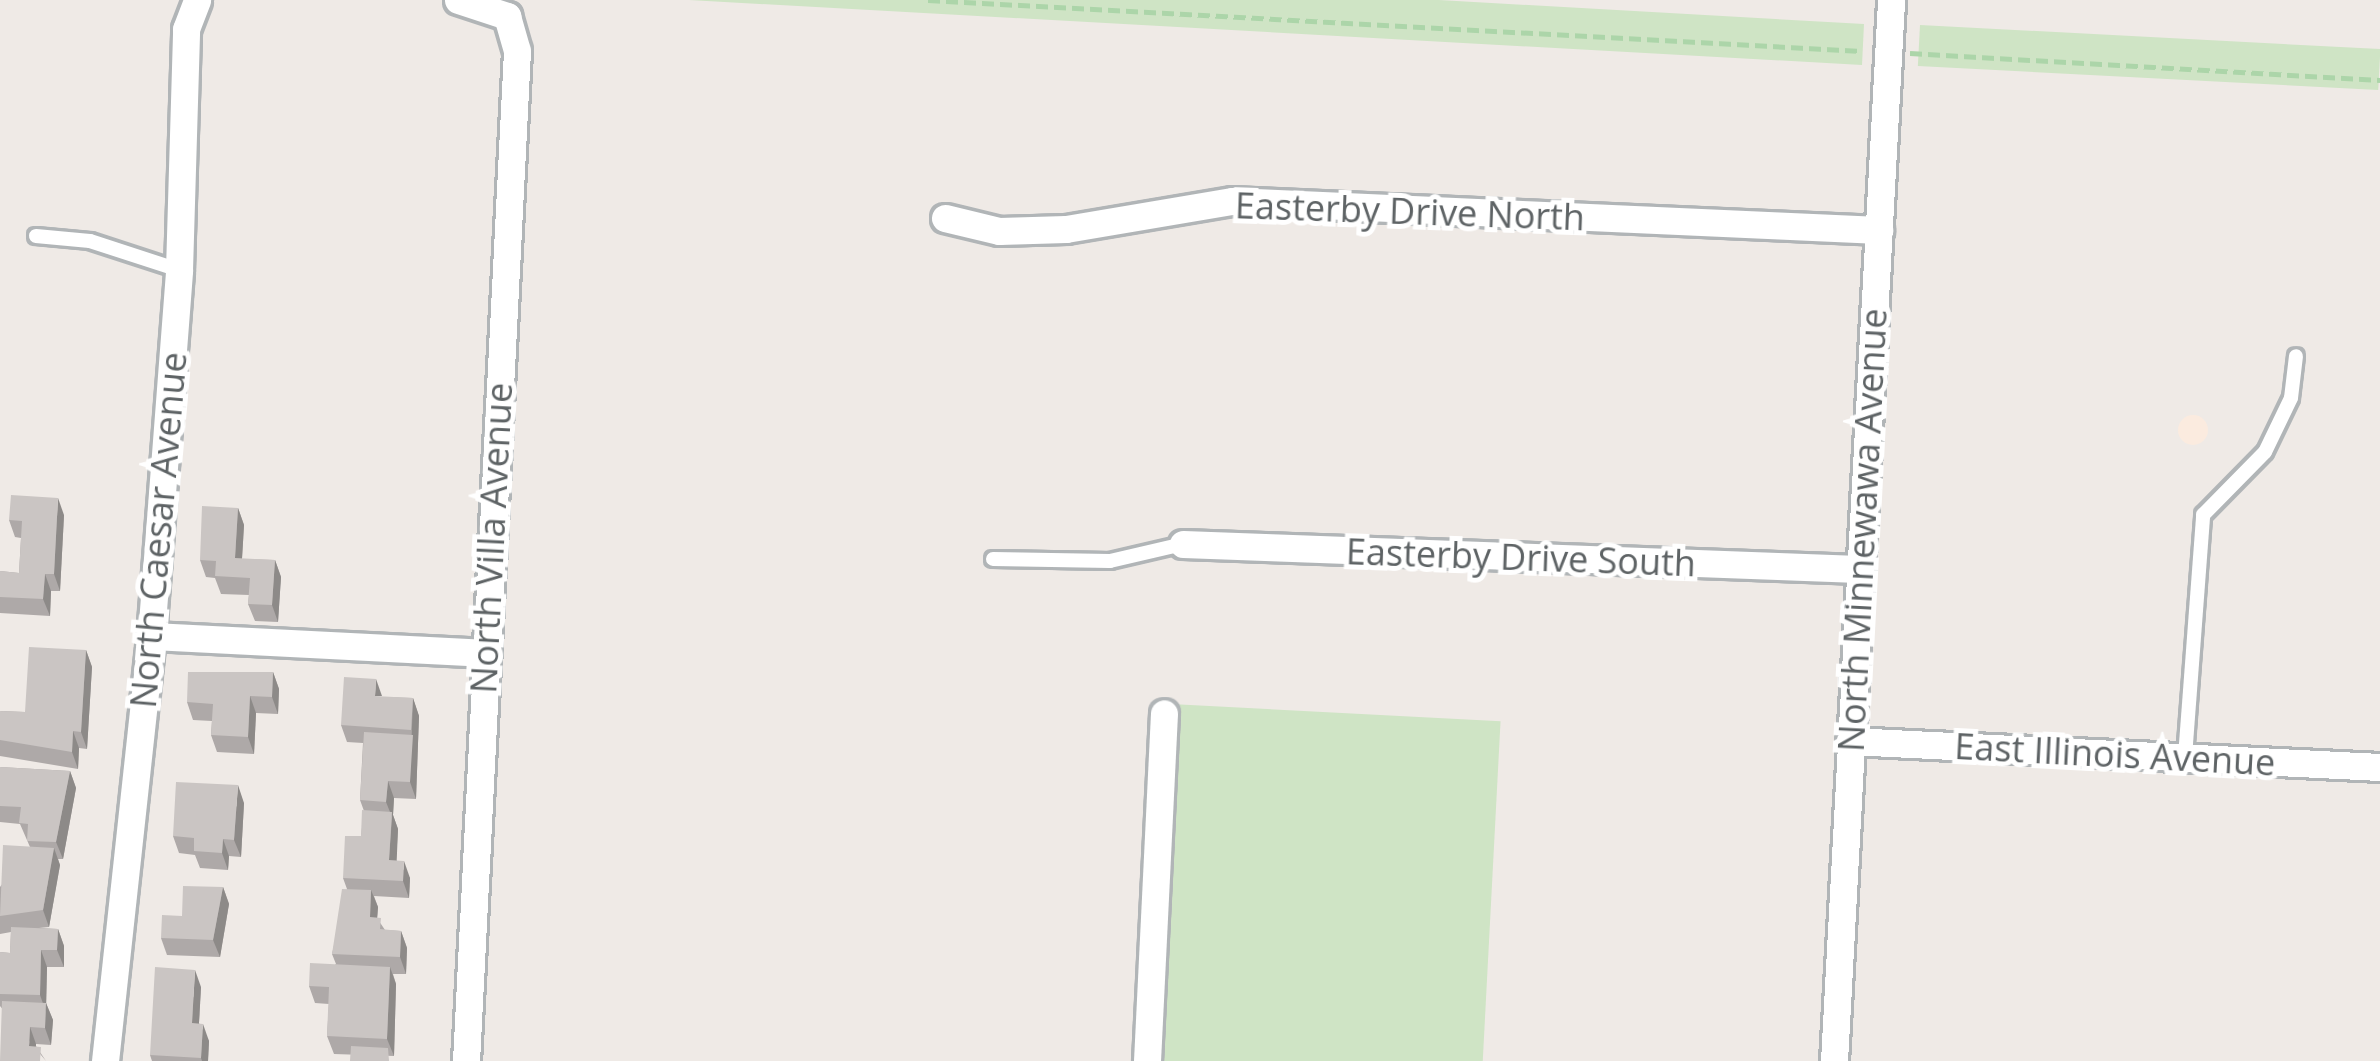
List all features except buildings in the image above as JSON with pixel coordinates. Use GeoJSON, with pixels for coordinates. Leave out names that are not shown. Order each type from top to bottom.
{"type":"FeatureCollection","features":[{"type":"Feature","properties":{"kind":"street","name":"North Caesar Avenue"},"geometry":{"type":"LineString","coordinates":[[104,1061],[151,636],[178,270],[186,28],[197,0]]}},
{"type":"Feature","properties":{"kind":"street","name":"North Villa Avenue"},"geometry":{"type":"LineString","coordinates":[[458,0],[507,16],[517,51],[466,1061]]}},
{"type":"Feature","properties":{"kind":"street","name":"North Minnewawa Avenue"},"geometry":{"type":"LineString","coordinates":[[1834,1061],[1892,0]]}},
{"type":"Feature","properties":{"kind":"street","name":"Easterby Drive North"},"geometry":{"type":"LineString","coordinates":[[945,218],[999,231],[1066,229],[1232,201],[1879,230]]}},
{"type":"Feature","properties":{"kind":"street","name":"Easterby Drive South"},"geometry":{"type":"LineString","coordinates":[[1183,544],[1859,569]]}},
{"type":"Feature","properties":{"kind":"street"},"geometry":{"type":"LineString","coordinates":[[151,636],[484,652]]}},
{"type":"Feature","properties":{"kind":"street"},"geometry":{"type":"LineString","coordinates":[[1147,1061],[1164,713]]}},
{"type":"Feature","properties":{"kind":"street","name":"East Illinois Avenue"},"geometry":{"type":"LineString","coordinates":[[1850,741],[2380,767]]}},
{"type":"Feature","properties":{"kind":"lane"},"geometry":{"type":"LineString","coordinates":[[36,236],[90,241],[178,270]]}},
{"type":"Feature","properties":{"kind":"lane"},"geometry":{"type":"LineString","coordinates":[[2186,757],[2203,515],[2265,452],[2291,398],[2296,356]]}},
{"type":"Feature","properties":{"kind":"lane"},"geometry":{"type":"LineString","coordinates":[[993,559],[1110,561],[1183,544]]}},
{"type":"Feature","properties":{"kind":"path"},"geometry":{"type":"LineString","coordinates":[[928,0],[2380,80]]}},
{"type":"Feature","properties":{"kind":"shaded area"},"geometry":{"type":"Polygon","coordinates":[[[2193,415],[2204,419],[2208,430],[2204,441],[2193,445],[2182,441],[2178,430],[2182,419],[2193,415]]]}},
{"type":"Feature","properties":{"kind":"green space"},"geometry":{"type":"Polygon","coordinates":[[[689,0],[1439,0],[1864,24],[1862,65],[689,0]]]}},
{"type":"Feature","properties":{"kind":"green space"},"geometry":{"type":"Polygon","coordinates":[[[1920,25],[2380,49],[2378,90],[1918,66],[1920,25]]]}},
{"type":"Feature","properties":{"kind":"green space"},"geometry":{"type":"Polygon","coordinates":[[[1171,704],[1501,721],[1483,1061],[1152,1061],[1171,704]]]}}]}
